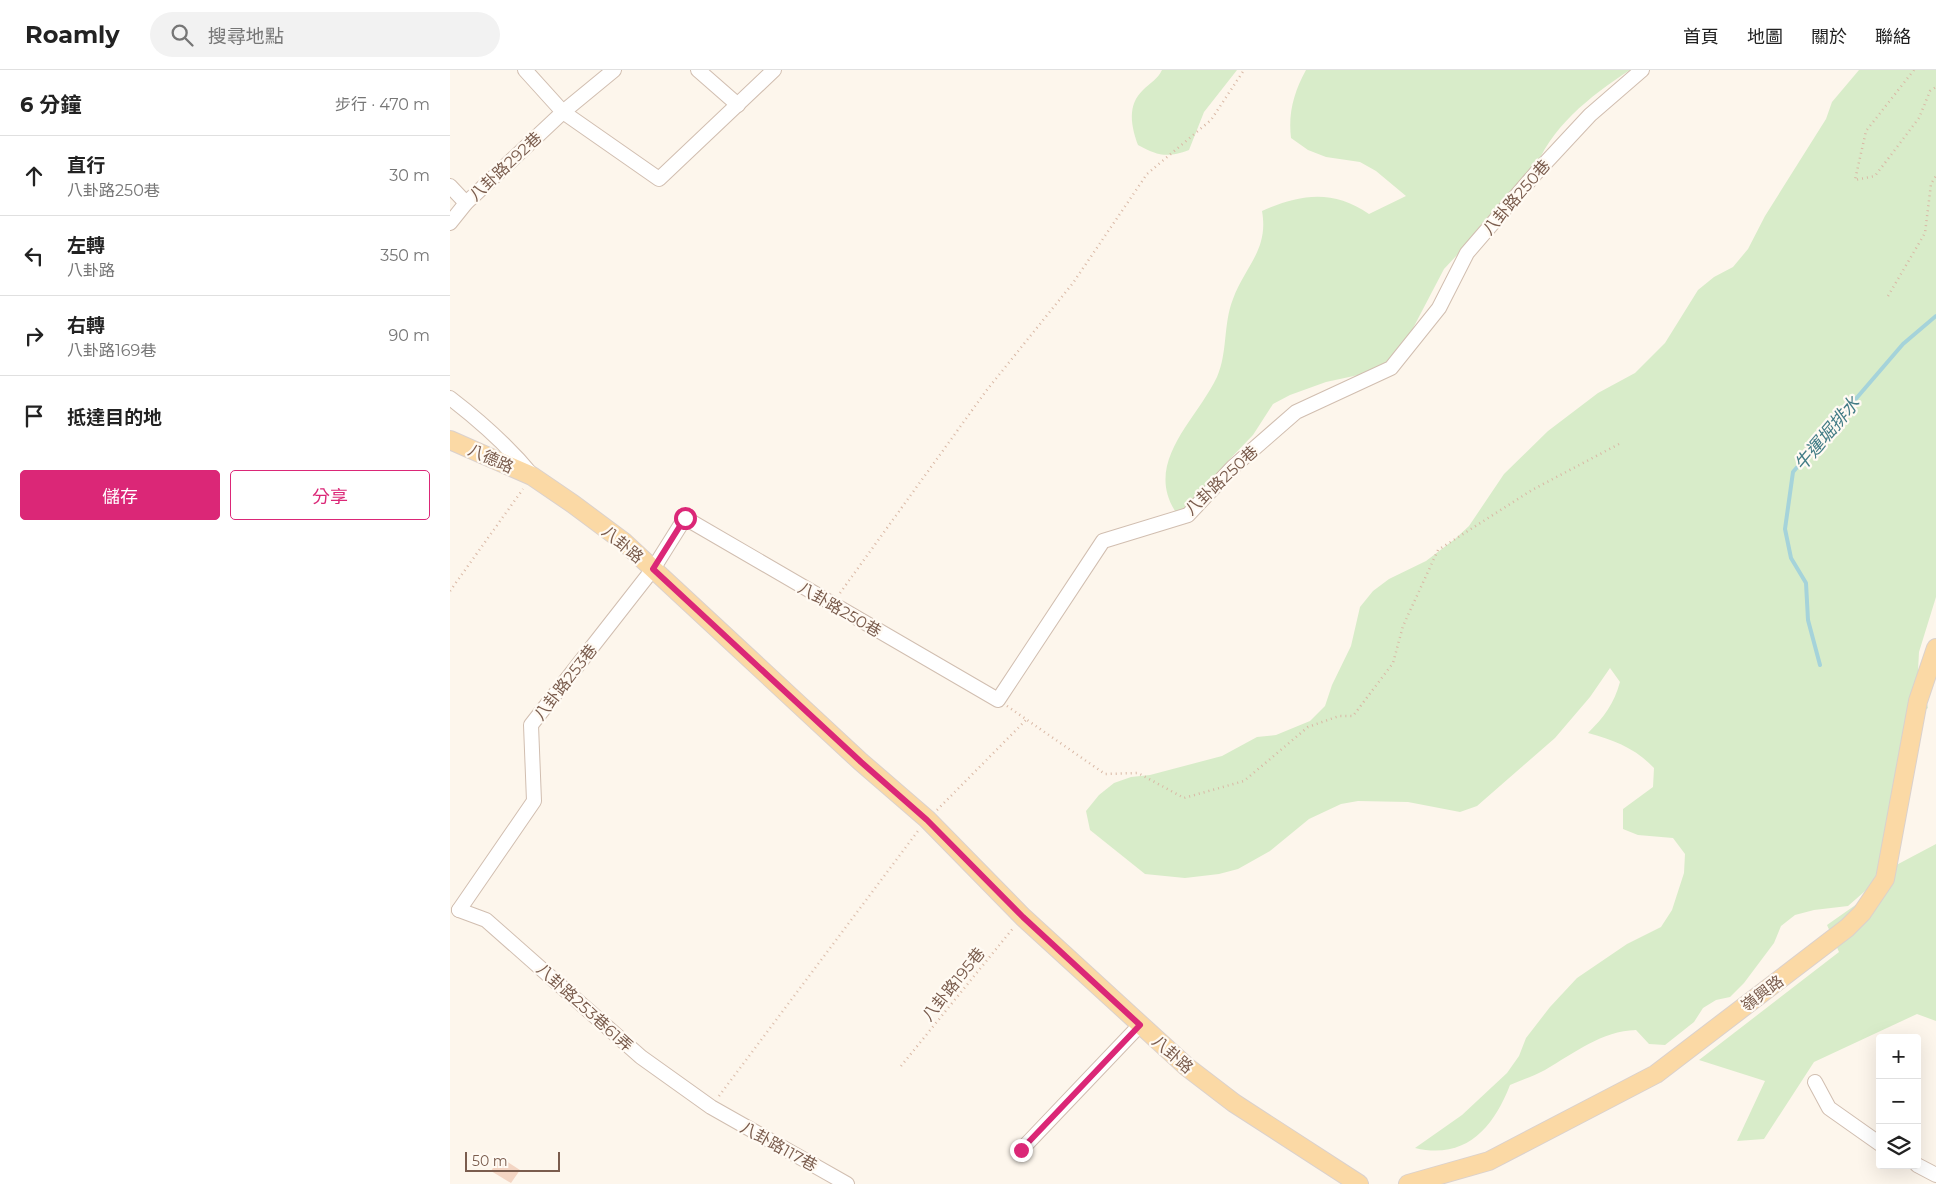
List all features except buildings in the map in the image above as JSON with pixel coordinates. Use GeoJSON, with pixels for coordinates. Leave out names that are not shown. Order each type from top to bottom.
{"type":"FeatureCollection","features":[{"type":"Feature","properties":{"kind":"main road","name":"八德路"},"geometry":{"type":"LineString","coordinates":[[450,440],[532,476]]}},
{"type":"Feature","properties":{"kind":"main road","name":"八卦路"},"geometry":{"type":"LineString","coordinates":[[532,476],[581,509],[653,569],[861,762],[927,820],[1023,917],[1187,1067],[1234,1103],[1359,1184]]}},
{"type":"Feature","properties":{"kind":"main road","name":"嶺興路"},"geometry":{"type":"LineString","coordinates":[[1408,1184],[1488,1160],[1656,1074],[1847,928],[1862,913],[1885,879],[1918,701],[1936,648]]}},
{"type":"Feature","properties":{"kind":"street"},"geometry":{"type":"LineString","coordinates":[[524,70],[563,112],[659,179],[774,70]]}},
{"type":"Feature","properties":{"kind":"street","name":"八卦路292巷"},"geometry":{"type":"LineString","coordinates":[[450,223],[466,203],[563,112],[614,70]]}},
{"type":"Feature","properties":{"kind":"street"},"geometry":{"type":"LineString","coordinates":[[698,70],[738,105]]}},
{"type":"Feature","properties":{"kind":"street","name":"八卦路250巷"},"geometry":{"type":"LineString","coordinates":[[653,569],[685,518],[998,700],[1103,541],[1188,516],[1233,467],[1296,412],[1390,368],[1439,308],[1467,253],[1536,173],[1590,115],[1642,70]]}},
{"type":"Feature","properties":{"kind":"street"},"geometry":{"type":"LineString","coordinates":[[450,186],[466,203]]}},
{"type":"Feature","properties":{"kind":"street","name":"八卦路"},"geometry":{"type":"LineString","coordinates":[[450,398],[474,417],[514,454],[532,476]]}},
{"type":"Feature","properties":{"kind":"street","name":"八卦路253巷"},"geometry":{"type":"LineString","coordinates":[[454,911],[534,801],[531,725],[653,569]]}},
{"type":"Feature","properties":{"kind":"street","name":"八卦路253巷61弄"},"geometry":{"type":"LineString","coordinates":[[454,911],[486,920],[641,1057],[711,1108]]}},
{"type":"Feature","properties":{"kind":"street"},"geometry":{"type":"LineString","coordinates":[[1021,1150],[1140,1025]]}},
{"type":"Feature","properties":{"kind":"street"},"geometry":{"type":"LineString","coordinates":[[1814,1082],[1829,1108],[1876,1141]]}},
{"type":"Feature","properties":{"kind":"street","name":"八卦路117巷"},"geometry":{"type":"LineString","coordinates":[[711,1108],[847,1184]]}},
{"type":"Feature","properties":{"kind":"street"},"geometry":{"type":"LineString","coordinates":[[1921,1167],[1936,1175]]}},
{"type":"Feature","properties":{"kind":"path"},"geometry":{"type":"LineString","coordinates":[[832,604],[986,391],[1073,283],[1147,174],[1211,120],[1244,70]]}},
{"type":"Feature","properties":{"kind":"path"},"geometry":{"type":"LineString","coordinates":[[1914,70],[1866,131],[1855,180],[1874,176],[1918,118],[1930,91],[1936,87]]}},
{"type":"Feature","properties":{"kind":"path"},"geometry":{"type":"LineString","coordinates":[[1888,296],[1925,233],[1931,184],[1936,176]]}},
{"type":"Feature","properties":{"kind":"path"},"geometry":{"type":"LineString","coordinates":[[998,700],[1105,774],[1138,773],[1184,798],[1244,781],[1308,727],[1339,716],[1354,716],[1393,663],[1403,626],[1438,550],[1532,490],[1619,444]]}},
{"type":"Feature","properties":{"kind":"path"},"geometry":{"type":"LineString","coordinates":[[450,591],[532,476]]}},
{"type":"Feature","properties":{"kind":"path"},"geometry":{"type":"LineString","coordinates":[[711,1108],[927,820],[1027,719]]}},
{"type":"Feature","properties":{"kind":"path","name":"八卦路195巷"},"geometry":{"type":"LineString","coordinates":[[901,1066],[1023,917]]}},
{"type":"Feature","properties":{"kind":"green space"},"geometry":{"type":"Polygon","coordinates":[[[1162,70],[1237,70],[1204,112],[1189,150],[1168,155],[1151,152],[1138,145],[1132,123],[1134,102],[1162,70]]]}},
{"type":"Feature","properties":{"kind":"green space"},"geometry":{"type":"Polygon","coordinates":[[[1306,70],[1630,70],[1572,114],[1540,157],[1533,174],[1444,269],[1411,332],[1393,359],[1377,371],[1326,382],[1290,395],[1273,404],[1253,435],[1227,462],[1194,507],[1177,514],[1168,495],[1166,477],[1169,460],[1176,443],[1217,377],[1223,358],[1228,318],[1233,299],[1255,257],[1262,237],[1262,211],[1290,201],[1316,197],[1342,201],[1356,206],[1369,214],[1406,196],[1376,171],[1360,162],[1326,157],[1308,150],[1291,138],[1291,111],[1298,86],[1306,70]]]}},
{"type":"Feature","properties":{"kind":"green space"},"geometry":{"type":"Polygon","coordinates":[[[1859,70],[1936,70],[1936,597],[1919,652],[1918,671],[1928,708],[1913,718],[1885,871],[1936,844],[1936,1021],[1917,1014],[1814,1062],[1764,1139],[1737,1141],[1765,1081],[1699,1060],[1839,952],[1827,925],[1864,899],[1872,885],[1848,906],[1814,910],[1795,915],[1781,926],[1774,943],[1744,983],[1730,997],[1716,1000],[1703,1008],[1694,1022],[1665,1045],[1649,1044],[1636,1030],[1612,1034],[1589,1044],[1545,1070],[1510,1085],[1495,1115],[1486,1127],[1475,1138],[1463,1145],[1433,1151],[1415,1148],[1462,1115],[1507,1073],[1519,1056],[1526,1038],[1550,1007],[1577,978],[1627,944],[1661,927],[1672,910],[1684,873],[1685,854],[1673,838],[1638,835],[1623,829],[1623,809],[1653,787],[1654,768],[1632,750],[1588,733],[1608,710],[1618,690],[1620,682],[1610,668],[1590,697],[1555,738],[1477,806],[1460,812],[1408,802],[1358,801],[1341,804],[1309,819],[1270,851],[1238,869],[1219,874],[1185,878],[1145,874],[1090,830],[1086,811],[1099,795],[1114,783],[1131,777],[1150,775],[1222,756],[1257,737],[1276,735],[1310,721],[1325,706],[1332,685],[1351,646],[1360,607],[1373,591],[1389,579],[1426,561],[1455,539],[1469,526],[1504,474],[1548,431],[1598,393],[1635,373],[1665,343],[1698,290],[1714,277],[1733,267],[1748,249],[1765,216],[1826,119],[1832,102],[1859,70]]]}},
{"type":"Feature","properties":{"kind":"waterway","name":"牛運堀排水"},"geometry":{"type":"LineString","coordinates":[[1820,665],[1808,620],[1806,583],[1791,558],[1785,529],[1793,472],[1903,344],[1936,316]]}},
{"type":"Feature","properties":{"kind":"route"},"geometry":{"type":"LineString","coordinates":[[685,518],[653,569],[861,762],[927,820],[1023,917],[1140,1025],[1021,1150]]}}]}
